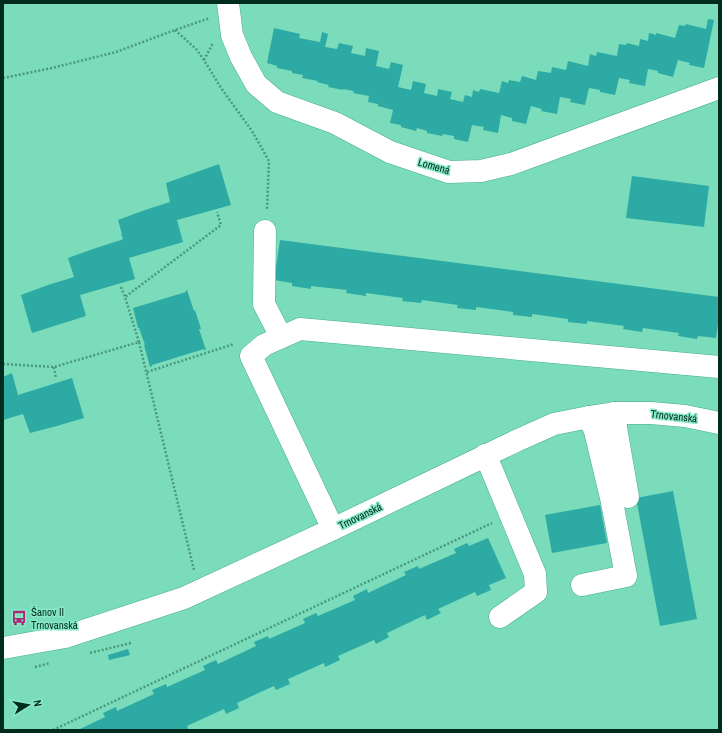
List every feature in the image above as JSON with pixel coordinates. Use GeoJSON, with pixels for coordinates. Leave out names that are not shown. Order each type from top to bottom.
{"type":"FeatureCollection","features":[{"type":"Feature","properties":{"kind":"street","name":"Lomená"},"geometry":{"type":"LineString","coordinates":[[228,8],[232,35],[241,57],[256,84],[277,102],[335,123],[390,152],[449,172],[481,171],[511,164],[719,88]]}},
{"type":"Feature","properties":{"kind":"street"},"geometry":{"type":"LineString","coordinates":[[265,231],[264,304],[280,338]]}},
{"type":"Feature","properties":{"kind":"street"},"geometry":{"type":"LineString","coordinates":[[333,529],[251,356],[264,345],[300,329],[719,367]]}},
{"type":"Feature","properties":{"kind":"street"},"geometry":{"type":"LineString","coordinates":[[615,413],[616,428],[628,497]]}},
{"type":"Feature","properties":{"kind":"street","name":"Trnovanská"},"geometry":{"type":"LineString","coordinates":[[3,648],[65,637],[184,598],[554,424],[615,413],[652,413],[685,416],[719,423]]}},
{"type":"Feature","properties":{"kind":"street"},"geometry":{"type":"LineString","coordinates":[[582,585],[626,576],[612,502],[595,431],[589,417]]}},
{"type":"Feature","properties":{"kind":"street"},"geometry":{"type":"LineString","coordinates":[[485,456],[535,574],[536,592],[500,617]]}},
{"type":"Feature","properties":{"kind":"path"},"geometry":{"type":"LineString","coordinates":[[3,78],[52,68],[116,52],[228,8]]}},
{"type":"Feature","properties":{"kind":"path"},"geometry":{"type":"LineString","coordinates":[[175,30],[204,60],[221,88],[252,131],[269,161],[268,210],[265,231]]}},
{"type":"Feature","properties":{"kind":"path"},"geometry":{"type":"LineString","coordinates":[[125,297],[221,225],[217,212]]}},
{"type":"Feature","properties":{"kind":"path"},"geometry":{"type":"LineString","coordinates":[[121,287],[147,372],[199,591]]}},
{"type":"Feature","properties":{"kind":"path"},"geometry":{"type":"LineString","coordinates":[[3,364],[54,367],[139,342]]}},
{"type":"Feature","properties":{"kind":"path"},"geometry":{"type":"LineString","coordinates":[[147,372],[236,344],[251,356]]}},
{"type":"Feature","properties":{"kind":"path"},"geometry":{"type":"LineString","coordinates":[[54,367],[56,379]]}},
{"type":"Feature","properties":{"kind":"path"},"geometry":{"type":"LineString","coordinates":[[53,730],[510,515]]}},
{"type":"Feature","properties":{"kind":"building"},"geometry":{"type":"Polygon","coordinates":[[[708,19],[714,20],[704,68],[689,65],[690,63],[678,60],[673,77],[648,69],[645,86],[629,83],[630,80],[619,78],[615,95],[589,88],[585,105],[570,102],[571,99],[560,97],[557,114],[541,111],[542,109],[531,106],[526,124],[512,121],[512,118],[501,115],[498,133],[483,130],[484,127],[472,125],[468,142],[454,139],[454,136],[443,134],[442,136],[427,133],[427,131],[417,128],[416,131],[401,127],[401,125],[390,123],[393,110],[368,102],[369,96],[353,93],[354,91],[328,87],[329,85],[302,78],[303,75],[277,68],[277,66],[267,63],[274,28],[300,34],[299,38],[320,42],[322,32],[328,34],[325,47],[337,49],[339,43],[353,46],[351,53],[365,56],[366,48],[379,51],[376,66],[389,69],[391,62],[403,65],[398,87],[411,90],[413,81],[426,84],[424,93],[437,96],[438,89],[452,92],[450,99],[463,102],[465,95],[472,97],[473,90],[479,92],[480,89],[499,93],[502,81],[508,83],[509,80],[520,82],[522,76],[536,80],[538,71],[551,73],[552,67],[566,70],[568,61],[588,66],[590,54],[596,56],[597,52],[617,56],[619,44],[626,45],[627,43],[639,46],[640,39],[648,41],[649,33],[656,35],[656,33],[675,38],[679,25],[685,26],[686,24],[706,29],[708,19]]]}},
{"type":"Feature","properties":{"kind":"building"},"geometry":{"type":"Polygon","coordinates":[[[219,164],[231,205],[177,220],[183,242],[129,258],[135,279],[80,295],[86,316],[32,333],[21,295],[74,277],[68,258],[123,239],[118,220],[170,202],[166,183],[219,164]]]}},
{"type":"Feature","properties":{"kind":"building"},"geometry":{"type":"Polygon","coordinates":[[[632,176],[709,186],[704,227],[626,218],[632,176]]]}},
{"type":"Feature","properties":{"kind":"building"},"geometry":{"type":"Polygon","coordinates":[[[280,240],[719,297],[719,317],[716,338],[698,336],[697,339],[678,336],[679,333],[643,328],[642,332],[623,329],[624,326],[587,321],[587,324],[568,322],[568,319],[532,314],[532,317],[513,315],[513,312],[476,307],[476,310],[457,308],[458,305],[422,300],[421,303],[402,301],[403,298],[366,293],[366,296],[346,293],[347,290],[311,286],[311,289],[292,286],[292,283],[274,280],[280,240]]]}},
{"type":"Feature","properties":{"kind":"building"},"geometry":{"type":"Polygon","coordinates":[[[186,290],[194,311],[195,310],[206,350],[204,349],[152,365],[150,367],[145,345],[138,328],[133,308],[186,292],[186,290]]]}},
{"type":"Feature","properties":{"kind":"building"},"geometry":{"type":"Polygon","coordinates":[[[12,373],[18,395],[72,378],[84,418],[30,433],[23,414],[3,420],[3,377],[12,373]]]}},
{"type":"Feature","properties":{"kind":"building"},"geometry":{"type":"Polygon","coordinates":[[[673,491],[697,619],[660,626],[636,498],[673,491]]]}},
{"type":"Feature","properties":{"kind":"building"},"geometry":{"type":"Polygon","coordinates":[[[600,505],[607,543],[552,553],[545,515],[600,505]]]}},
{"type":"Feature","properties":{"kind":"building"},"geometry":{"type":"Polygon","coordinates":[[[488,538],[506,578],[489,585],[491,590],[477,596],[475,592],[438,609],[441,613],[427,620],[425,615],[387,633],[389,637],[376,644],[374,640],[338,656],[340,660],[325,667],[324,663],[288,679],[290,684],[276,690],[274,686],[237,703],[239,708],[226,714],[224,709],[187,726],[189,730],[78,730],[105,717],[103,713],[116,707],[117,711],[154,694],[152,690],[166,684],[167,687],[205,670],[203,666],[216,660],[218,664],[256,646],[254,642],[268,636],[269,639],[305,623],[303,619],[316,613],[318,616],[355,600],[353,596],[367,589],[368,593],[406,575],[404,572],[418,566],[419,569],[456,553],[454,549],[467,543],[469,546],[488,538]]]}},
{"type":"Feature","properties":{"kind":"building"},"geometry":{"type":"Polygon","coordinates":[[[128,649],[130,655],[109,660],[108,655],[128,649]]]}},
{"type":"Feature","properties":{"kind":"place","name":"Šanov II Trnovanská"},"geometry":{"type":"Point","coordinates":[19,618]}}]}
